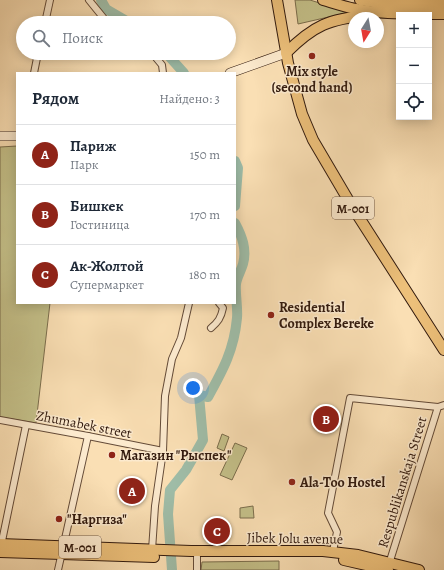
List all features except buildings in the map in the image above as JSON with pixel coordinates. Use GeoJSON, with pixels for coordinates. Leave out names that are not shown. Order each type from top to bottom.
{"type":"FeatureCollection","features":[{"type":"Feature","properties":{"kind":"main road","name":"М-001"},"geometry":{"type":"LineString","coordinates":[[277,0],[286,54],[302,114],[313,140],[353,208],[444,350]]}},
{"type":"Feature","properties":{"kind":"main road"},"geometry":{"type":"LineString","coordinates":[[323,0],[358,10],[389,13],[444,14]]}},
{"type":"Feature","properties":{"kind":"main road"},"geometry":{"type":"LineString","coordinates":[[360,0],[387,4],[444,5]]}},
{"type":"Feature","properties":{"kind":"main road"},"geometry":{"type":"LineString","coordinates":[[233,72],[286,54],[304,36],[324,24],[354,17],[389,13]]}},
{"type":"Feature","properties":{"kind":"main road"},"geometry":{"type":"LineString","coordinates":[[0,136],[16,136]]}},
{"type":"Feature","properties":{"kind":"main road","name":"Jibek Jolu avenue"},"geometry":{"type":"LineString","coordinates":[[0,549],[158,552],[197,557],[333,558],[388,568],[419,570]]}},
{"type":"Feature","properties":{"kind":"main road","name":"Jibek Jolu avenue"},"geometry":{"type":"LineString","coordinates":[[179,554],[334,551],[388,568]]}},
{"type":"Feature","properties":{"kind":"street"},"geometry":{"type":"LineString","coordinates":[[47,16],[50,0]]}},
{"type":"Feature","properties":{"kind":"street"},"geometry":{"type":"LineString","coordinates":[[89,0],[102,16]]}},
{"type":"Feature","properties":{"kind":"street"},"geometry":{"type":"LineString","coordinates":[[34,72],[37,60]]}},
{"type":"Feature","properties":{"kind":"street"},"geometry":{"type":"LineString","coordinates":[[158,60],[162,65],[163,72]]}},
{"type":"Feature","properties":{"kind":"street"},"geometry":{"type":"LineString","coordinates":[[158,552],[155,506],[163,451],[165,396],[172,358],[182,338],[188,304]]}},
{"type":"Feature","properties":{"kind":"street"},"geometry":{"type":"LineString","coordinates":[[211,328],[219,321],[222,315],[222,308],[220,304]]}},
{"type":"Feature","properties":{"kind":"street"},"geometry":{"type":"LineString","coordinates":[[334,551],[337,532],[328,513],[350,398],[441,406]]}},
{"type":"Feature","properties":{"kind":"street","name":"Respublikanskaja Street"},"geometry":{"type":"LineString","coordinates":[[388,568],[441,406]]}},
{"type":"Feature","properties":{"kind":"street","name":"Zhumabek street"},"geometry":{"type":"LineString","coordinates":[[0,420],[163,451]]}},
{"type":"Feature","properties":{"kind":"street"},"geometry":{"type":"LineString","coordinates":[[0,549],[26,425]]}},
{"type":"Feature","properties":{"kind":"street"},"geometry":{"type":"LineString","coordinates":[[58,570],[88,436]]}},
{"type":"Feature","properties":{"kind":"street"},"geometry":{"type":"LineString","coordinates":[[197,557],[197,570]]}},
{"type":"Feature","properties":{"kind":"shaded area"},"geometry":{"type":"Polygon","coordinates":[[[295,0],[310,0],[345,11],[346,13],[298,24],[295,0]]]}},
{"type":"Feature","properties":{"kind":"shaded area"},"geometry":{"type":"Polygon","coordinates":[[[16,146],[16,304],[50,304],[36,423],[0,417],[0,147],[16,146]]]}},
{"type":"Feature","properties":{"kind":"shaded area"},"geometry":{"type":"Polygon","coordinates":[[[222,434],[229,437],[224,451],[217,448],[222,434]]]}},
{"type":"Feature","properties":{"kind":"shaded area"},"geometry":{"type":"Polygon","coordinates":[[[235,443],[247,448],[232,480],[220,475],[235,443]]]}},
{"type":"Feature","properties":{"kind":"shaded area"},"geometry":{"type":"Polygon","coordinates":[[[127,481],[142,484],[138,501],[123,497],[127,481]]]}},
{"type":"Feature","properties":{"kind":"shaded area"},"geometry":{"type":"Polygon","coordinates":[[[253,506],[254,518],[240,518],[240,508],[253,506]]]}},
{"type":"Feature","properties":{"kind":"shaded area"},"geometry":{"type":"Polygon","coordinates":[[[279,561],[279,570],[201,570],[202,562],[279,561]]]}},
{"type":"Feature","properties":{"kind":"waterway"},"geometry":{"type":"LineString","coordinates":[[101,0],[106,9],[118,16]]}},
{"type":"Feature","properties":{"kind":"waterway"},"geometry":{"type":"LineString","coordinates":[[172,60],[183,72]]}},
{"type":"Feature","properties":{"kind":"waterway"},"geometry":{"type":"LineString","coordinates":[[236,163],[238,168],[236,193]]}},
{"type":"Feature","properties":{"kind":"waterway"},"geometry":{"type":"LineString","coordinates":[[236,225],[242,238],[244,258],[236,284]]}},
{"type":"Feature","properties":{"kind":"waterway"},"geometry":{"type":"LineString","coordinates":[[236,284],[236,292]]}},
{"type":"Feature","properties":{"kind":"waterway"},"geometry":{"type":"LineString","coordinates":[[172,570],[168,514],[170,490],[186,470],[203,440],[199,395],[208,397],[227,359],[236,329],[236,292]]}},
{"type":"Feature","properties":{"kind":"place","name":"Mix style (second hand)"},"geometry":{"type":"Point","coordinates":[312,56]}},
{"type":"Feature","properties":{"kind":"place","name":"Residential Complex Bereke"},"geometry":{"type":"Point","coordinates":[271,315]}},
{"type":"Feature","properties":{"kind":"place","name":"Бишкек"},"geometry":{"type":"Point","coordinates":[326,419]}},
{"type":"Feature","properties":{"kind":"place","name":"Магазин \"Рыспек\""},"geometry":{"type":"Point","coordinates":[112,455]}},
{"type":"Feature","properties":{"kind":"place","name":"Ala-Too Hostel"},"geometry":{"type":"Point","coordinates":[292,482]}},
{"type":"Feature","properties":{"kind":"place","name":"Париж"},"geometry":{"type":"Point","coordinates":[132,491]}},
{"type":"Feature","properties":{"kind":"place","name":"\"Наргиза\""},"geometry":{"type":"Point","coordinates":[59,519]}},
{"type":"Feature","properties":{"kind":"place","name":"Ак-Жолтой"},"geometry":{"type":"Point","coordinates":[217,531]}}]}
